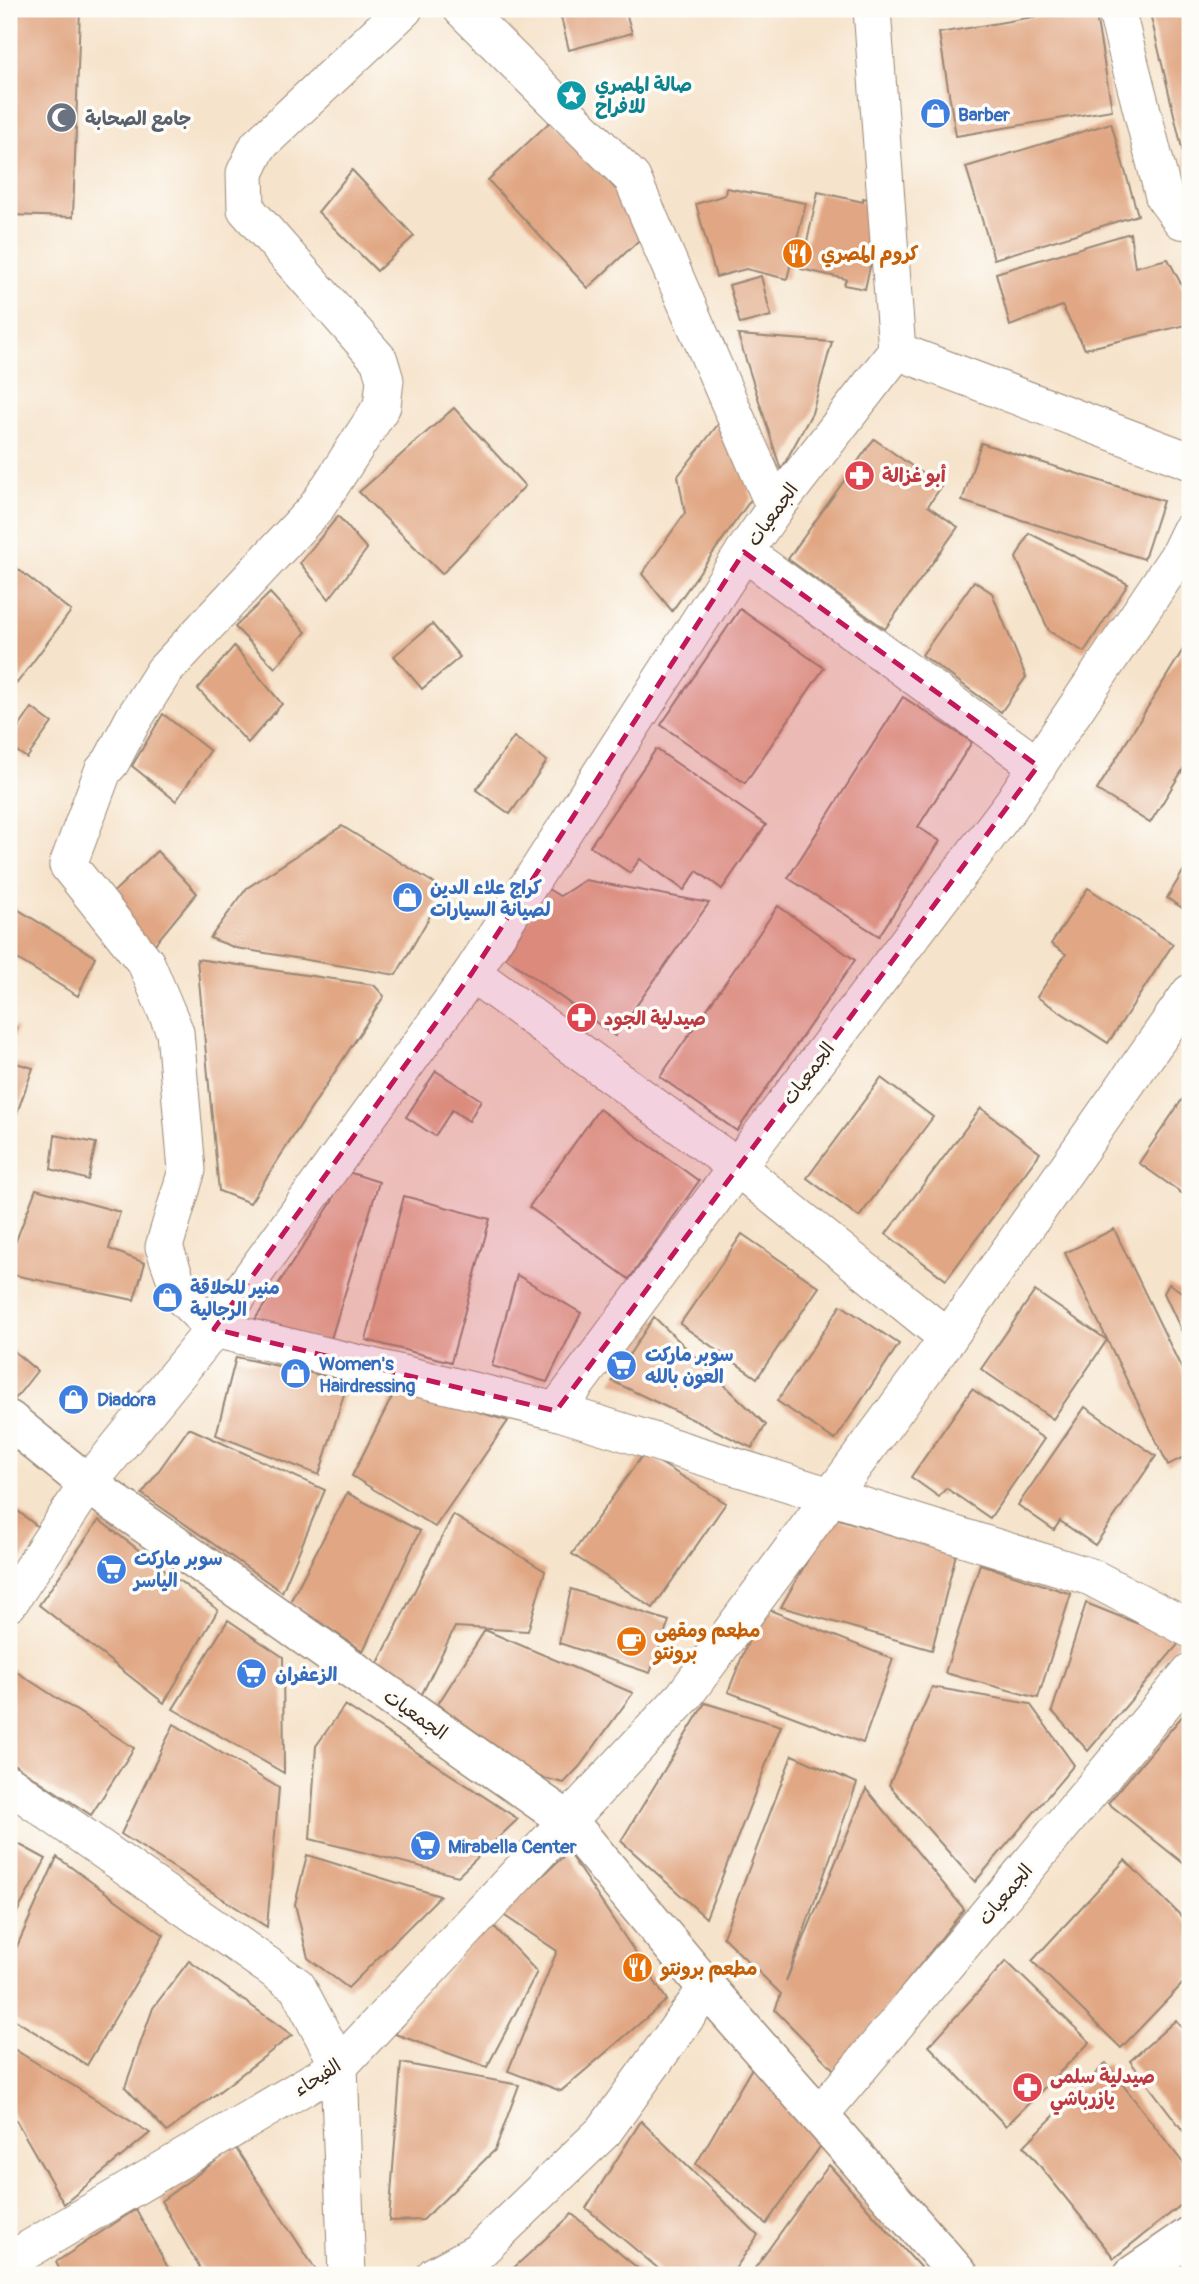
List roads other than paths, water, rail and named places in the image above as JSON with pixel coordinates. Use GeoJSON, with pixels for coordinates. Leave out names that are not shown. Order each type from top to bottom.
{"type":"FeatureCollection","features":[{"type":"Feature","properties":{"kind":"main road"},"geometry":{"type":"LineString","coordinates":[[9,1419],[88,1484]]}},
{"type":"Feature","properties":{"kind":"main road","name":"الجمعيات"},"geometry":{"type":"LineString","coordinates":[[88,1484],[567,1820],[706,1988],[959,2275]]}},
{"type":"Feature","properties":{"kind":"main road"},"geometry":{"type":"LineString","coordinates":[[1133,2275],[1190,2235]]}},
{"type":"Feature","properties":{"kind":"street"},"geometry":{"type":"LineString","coordinates":[[404,9],[258,146],[245,173],[246,209],[379,360],[385,380],[382,406],[316,508],[163,671],[111,762],[103,771],[68,865],[146,963],[175,1032],[187,1171],[164,1247],[182,1297],[214,1329],[556,1411],[1091,1577],[1190,1629]]}},
{"type":"Feature","properties":{"kind":"street"},"geometry":{"type":"LineString","coordinates":[[462,9],[632,178],[775,508]]}},
{"type":"Feature","properties":{"kind":"street"},"geometry":{"type":"LineString","coordinates":[[872,9],[897,351],[1190,461]]}},
{"type":"Feature","properties":{"kind":"street"},"geometry":{"type":"LineString","coordinates":[[1116,9],[1164,197],[1181,220],[1190,220]]}},
{"type":"Feature","properties":{"kind":"street","name":"الجمعيات"},"geometry":{"type":"LineString","coordinates":[[88,1484],[214,1329],[472,972],[744,552],[897,351]]}},
{"type":"Feature","properties":{"kind":"street","name":"الجمعيات"},"geometry":{"type":"LineString","coordinates":[[556,1411],[1011,806],[1178,556],[1190,531]]}},
{"type":"Feature","properties":{"kind":"street"},"geometry":{"type":"LineString","coordinates":[[744,552],[1038,766]]}},
{"type":"Feature","properties":{"kind":"street"},"geometry":{"type":"LineString","coordinates":[[472,972],[737,1167],[947,1338]]}},
{"type":"Feature","properties":{"kind":"street"},"geometry":{"type":"LineString","coordinates":[[567,1820],[684,1696],[947,1338],[1190,993]]}},
{"type":"Feature","properties":{"kind":"street"},"geometry":{"type":"LineString","coordinates":[[9,1603],[88,1484]]}},
{"type":"Feature","properties":{"kind":"street","name":"الجمعيات"},"geometry":{"type":"LineString","coordinates":[[819,2116],[1190,1672]]}},
{"type":"Feature","properties":{"kind":"street"},"geometry":{"type":"LineString","coordinates":[[9,1784],[297,1986],[339,2066],[347,2275]]}},
{"type":"Feature","properties":{"kind":"street","name":"الفيحاء"},"geometry":{"type":"LineString","coordinates":[[9,2262],[339,2066],[567,1820]]}},
{"type":"Feature","properties":{"kind":"street"},"geometry":{"type":"LineString","coordinates":[[435,2275],[478,2252],[604,2131],[706,1988]]}},
{"type":"Feature","properties":{"kind":"place","name":"صالة المصري للافراح"},"geometry":{"type":"Point","coordinates":[572,95]}},
{"type":"Feature","properties":{"kind":"place","name":"Barber"},"geometry":{"type":"Point","coordinates":[935,114]}},
{"type":"Feature","properties":{"kind":"place","name":"جامع الصحابة"},"geometry":{"type":"Point","coordinates":[62,118]}},
{"type":"Feature","properties":{"kind":"place","name":"كروم المصري"},"geometry":{"type":"Point","coordinates":[798,253]}},
{"type":"Feature","properties":{"kind":"place","name":"أبو غزالة"},"geometry":{"type":"Point","coordinates":[859,475]}},
{"type":"Feature","properties":{"kind":"place","name":"كراج علاء الدين لصيانة السيارات"},"geometry":{"type":"Point","coordinates":[407,898]}},
{"type":"Feature","properties":{"kind":"place","name":"صيدلية الجود"},"geometry":{"type":"Point","coordinates":[581,1018]}},
{"type":"Feature","properties":{"kind":"place","name":"منير للحلاقة الرجالية"},"geometry":{"type":"Point","coordinates":[167,1298]}},
{"type":"Feature","properties":{"kind":"place","name":"سوبر ماركت العون بالله"},"geometry":{"type":"Point","coordinates":[622,1365]}},
{"type":"Feature","properties":{"kind":"place","name":"Women's Hairdressing"},"geometry":{"type":"Point","coordinates":[296,1374]}},
{"type":"Feature","properties":{"kind":"place","name":"Diadora"},"geometry":{"type":"Point","coordinates":[74,1399]}},
{"type":"Feature","properties":{"kind":"place","name":"سوبر ماركت الياسر"},"geometry":{"type":"Point","coordinates":[111,1569]}},
{"type":"Feature","properties":{"kind":"place","name":"مطعم ومقهى برونتو"},"geometry":{"type":"Point","coordinates":[631,1641]}},
{"type":"Feature","properties":{"kind":"place","name":"الزعفران"},"geometry":{"type":"Point","coordinates":[252,1674]}},
{"type":"Feature","properties":{"kind":"place","name":"Mirabella Center"},"geometry":{"type":"Point","coordinates":[425,1846]}},
{"type":"Feature","properties":{"kind":"place","name":"مطعم برونتو"},"geometry":{"type":"Point","coordinates":[638,1968]}},
{"type":"Feature","properties":{"kind":"place","name":"صيدلية سلمى يازرباشي"},"geometry":{"type":"Point","coordinates":[1027,2087]}}]}
